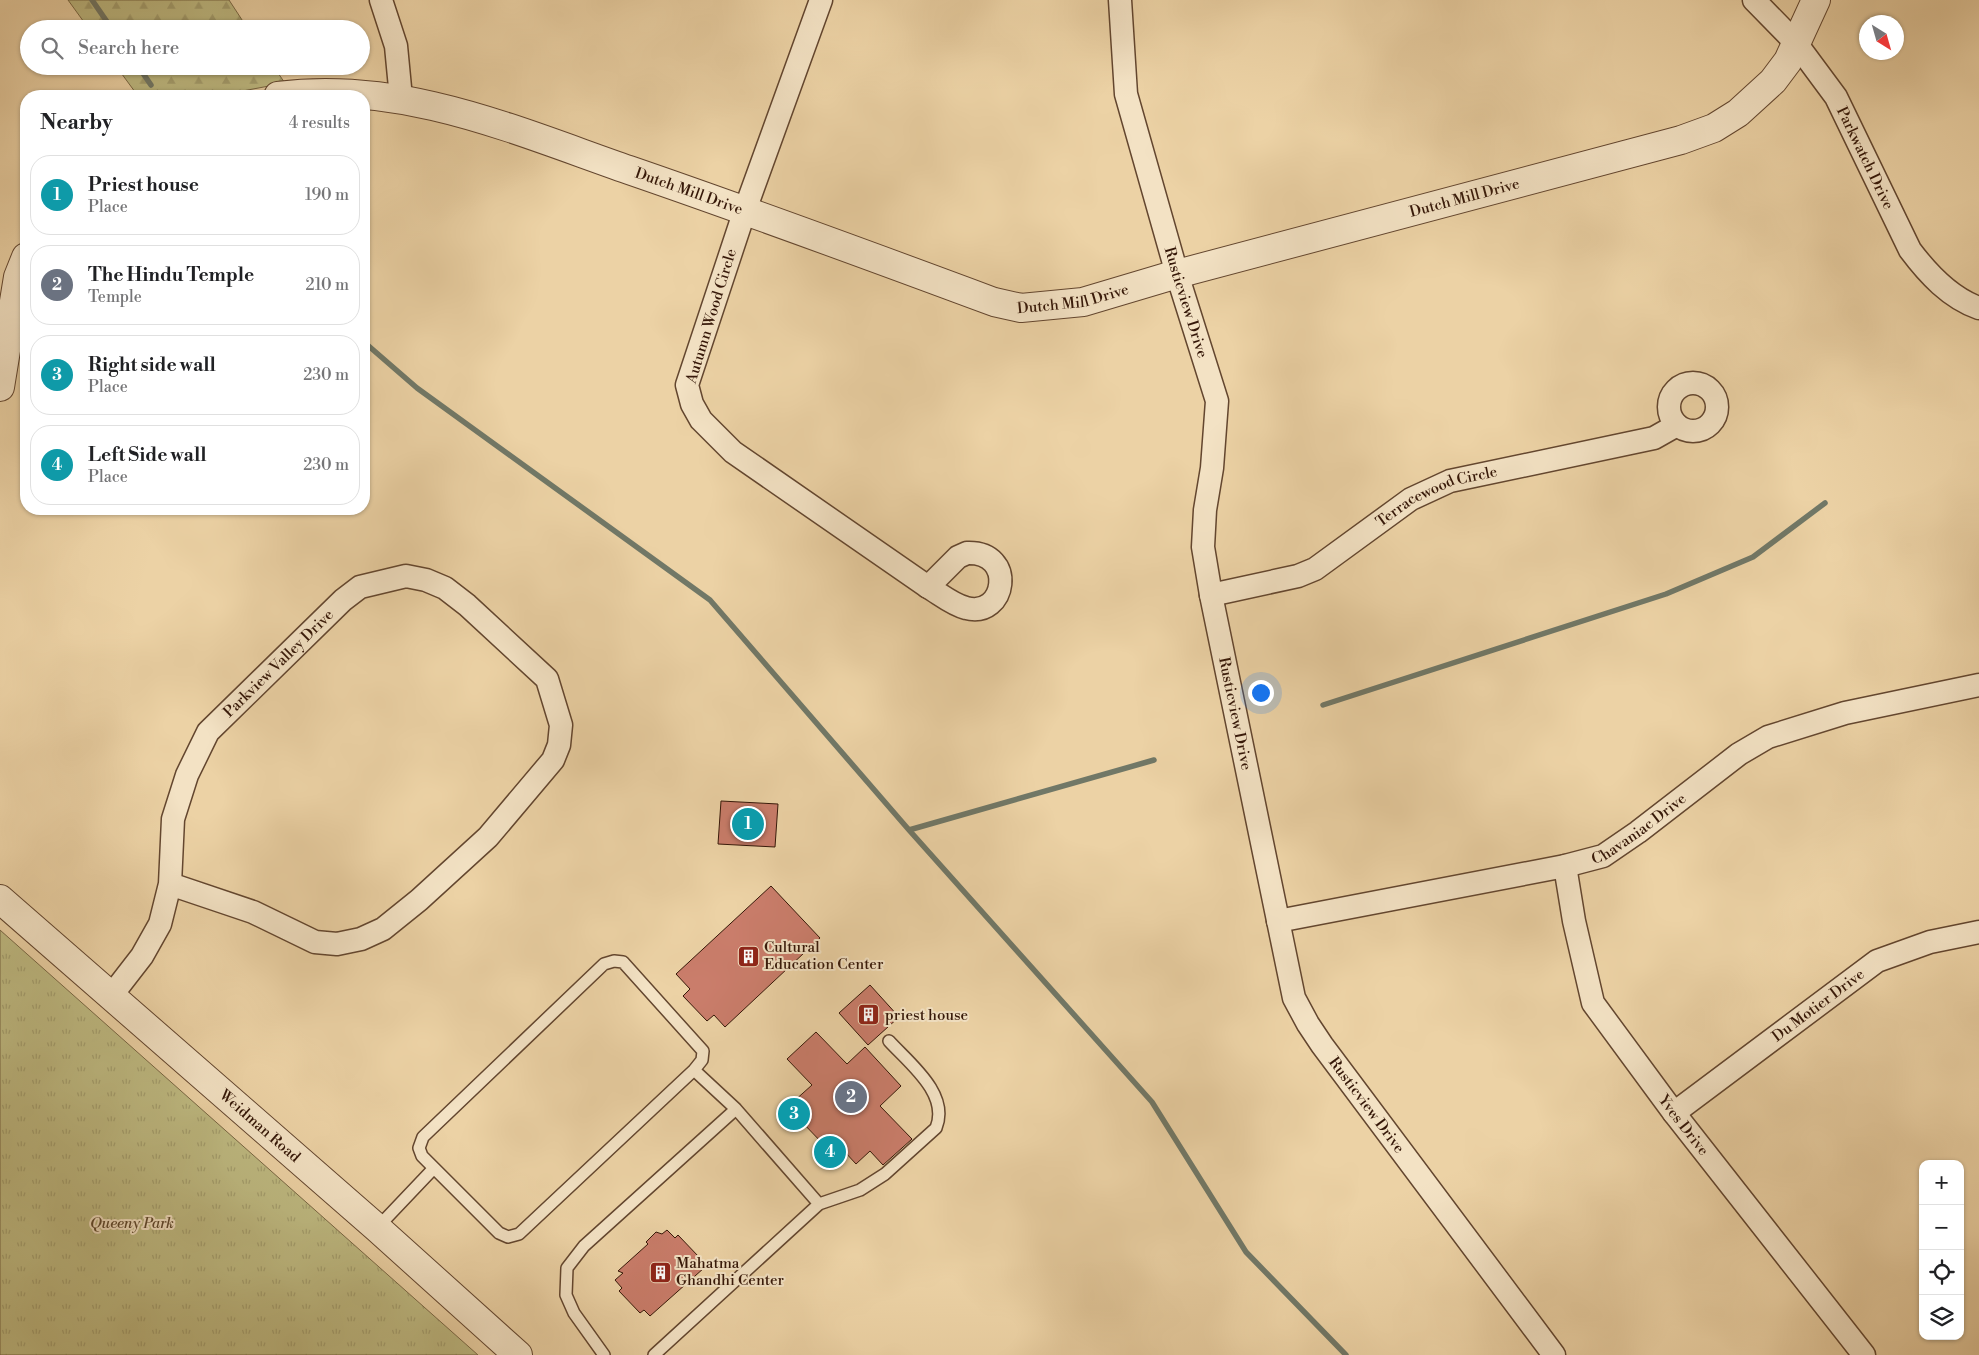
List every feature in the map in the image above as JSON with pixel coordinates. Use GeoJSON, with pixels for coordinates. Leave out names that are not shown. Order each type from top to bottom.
{"type":"FeatureCollection","features":[{"type":"Feature","properties":{"kind":"street"},"geometry":{"type":"LineString","coordinates":[[381,0],[396,46],[400,98]]}},
{"type":"Feature","properties":{"kind":"street","name":"Autumn Wood Circle"},"geometry":{"type":"LineString","coordinates":[[821,0],[745,210],[687,385],[692,404],[701,420],[733,452],[928,587]]}},
{"type":"Feature","properties":{"kind":"street","name":"Rusticview Drive"},"geometry":{"type":"LineString","coordinates":[[1120,0],[1126,94],[1177,274],[1217,402],[1203,547],[1210,595],[1294,998],[1308,1024],[1554,1355]]}},
{"type":"Feature","properties":{"kind":"street","name":"Parkwatch Drive"},"geometry":{"type":"LineString","coordinates":[[1754,0],[1796,44],[1836,97],[1910,250],[1925,270],[1949,292],[1979,308]]}},
{"type":"Feature","properties":{"kind":"street","name":"Dutch Mill Drive"},"geometry":{"type":"LineString","coordinates":[[370,95],[400,98],[452,109],[745,210],[994,302],[1022,308],[1084,302],[1177,274],[1681,140],[1714,128],[1738,113],[1773,81],[1788,61],[1816,0]]}},
{"type":"Feature","properties":{"kind":"street"},"geometry":{"type":"LineString","coordinates":[[0,387],[20,272]]}},
{"type":"Feature","properties":{"kind":"street","name":"Terracewood Circle"},"geometry":{"type":"LineString","coordinates":[[1210,595],[1298,576],[1315,569],[1411,499],[1450,481],[1654,438],[1677,425]]}},
{"type":"Feature","properties":{"kind":"street","name":"Parkview Valley Drive"},"geometry":{"type":"LineString","coordinates":[[111,996],[142,956],[160,924],[170,884],[173,820],[187,775],[208,732],[343,600],[360,587],[406,576],[426,580],[445,588],[467,605],[548,679],[561,725],[559,745],[553,760],[488,837],[419,900],[383,929],[360,939],[337,944],[314,942],[253,912],[170,884]]}},
{"type":"Feature","properties":{"kind":"street","name":"Chavaniac Drive"},"geometry":{"type":"LineString","coordinates":[[1278,921],[1565,866],[1603,856],[1638,832],[1739,754],[1768,737],[1845,713],[1979,685]]}},
{"type":"Feature","properties":{"kind":"street","name":"Yves Drive"},"geometry":{"type":"LineString","coordinates":[[1565,866],[1574,921],[1593,1003],[1674,1113],[1864,1355]]}},
{"type":"Feature","properties":{"kind":"street","name":"Weidman Road"},"geometry":{"type":"LineString","coordinates":[[0,899],[377,1228],[518,1355]]}},
{"type":"Feature","properties":{"kind":"street","name":"Du Motier Drive"},"geometry":{"type":"LineString","coordinates":[[1674,1113],[1877,961],[1930,942],[1979,932]]}},
{"type":"Feature","properties":{"kind":"lane"},"geometry":{"type":"LineString","coordinates":[[614,961],[623,962],[694,1038],[703,1051],[702,1060],[694,1070],[519,1234],[508,1238],[499,1233],[434,1168],[422,1156],[419,1148],[423,1136],[604,964],[614,961]]}},
{"type":"Feature","properties":{"kind":"lane"},"geometry":{"type":"LineString","coordinates":[[654,1355],[819,1204],[860,1190],[885,1174],[936,1128],[940,1119],[940,1108],[928,1083],[889,1041]]}},
{"type":"Feature","properties":{"kind":"lane"},"geometry":{"type":"LineString","coordinates":[[694,1070],[736,1109],[819,1204]]}},
{"type":"Feature","properties":{"kind":"lane"},"geometry":{"type":"LineString","coordinates":[[604,1355],[566,1295],[567,1268],[584,1246],[736,1109]]}},
{"type":"Feature","properties":{"kind":"lane"},"geometry":{"type":"LineString","coordinates":[[377,1228],[434,1168]]}},
{"type":"Feature","properties":{"kind":"green space"},"geometry":{"type":"Polygon","coordinates":[[[68,0],[229,0],[242,20],[82,20],[68,0]]]}},
{"type":"Feature","properties":{"kind":"green space"},"geometry":{"type":"Polygon","coordinates":[[[123,75],[279,75],[285,83],[248,90],[134,90],[123,75]]]}},
{"type":"Feature","properties":{"kind":"green space","name":"Queeny Park"},"geometry":{"type":"Polygon","coordinates":[[[0,930],[478,1355],[0,1355],[0,930]]]}},
{"type":"Feature","properties":{"kind":"building"},"geometry":{"type":"Polygon","coordinates":[[[721,801],[778,804],[775,847],[718,844],[721,801]]]}},
{"type":"Feature","properties":{"kind":"building","name":"Cultural Education Center"},"geometry":{"type":"Polygon","coordinates":[[[771,886],[820,938],[725,1027],[714,1015],[707,1021],[683,996],[690,989],[676,974],[771,886]]]}},
{"type":"Feature","properties":{"kind":"building","name":"priest house"},"geometry":{"type":"Polygon","coordinates":[[[870,985],[899,1017],[868,1045],[839,1013],[870,985]]]}},
{"type":"Feature","properties":{"kind":"building"},"geometry":{"type":"Polygon","coordinates":[[[816,1032],[847,1064],[865,1047],[901,1086],[880,1106],[912,1139],[883,1165],[870,1151],[856,1164],[844,1151],[832,1162],[821,1150],[825,1146],[800,1120],[796,1124],[784,1110],[812,1085],[787,1059],[816,1032]]]}},
{"type":"Feature","properties":{"kind":"building","name":"Mahatma Ghandhi Center"},"geometry":{"type":"Polygon","coordinates":[[[667,1230],[675,1238],[678,1235],[699,1257],[696,1260],[704,1268],[650,1316],[644,1310],[640,1313],[619,1291],[622,1288],[615,1280],[623,1273],[618,1271],[648,1244],[646,1242],[656,1232],[662,1234],[667,1230]]]}},
{"type":"Feature","properties":{"kind":"waterway"},"geometry":{"type":"LineString","coordinates":[[92,0],[106,20]]}},
{"type":"Feature","properties":{"kind":"waterway"},"geometry":{"type":"LineString","coordinates":[[144,75],[151,85]]}},
{"type":"Feature","properties":{"kind":"waterway"},"geometry":{"type":"LineString","coordinates":[[370,347],[417,388],[710,600],[909,830],[1152,1102],[1246,1252],[1346,1355]]}},
{"type":"Feature","properties":{"kind":"waterway"},"geometry":{"type":"LineString","coordinates":[[1323,705],[1666,594],[1753,557],[1825,503]]}},
{"type":"Feature","properties":{"kind":"waterway"},"geometry":{"type":"LineString","coordinates":[[909,830],[1154,760]]}},
{"type":"Feature","properties":{"kind":"place","name":"Priest house"},"geometry":{"type":"Point","coordinates":[748,824]}},
{"type":"Feature","properties":{"kind":"place","name":"Cultural Education Center"},"geometry":{"type":"Point","coordinates":[748,956]}},
{"type":"Feature","properties":{"kind":"place","name":"priest house"},"geometry":{"type":"Point","coordinates":[869,1015]}},
{"type":"Feature","properties":{"kind":"place","name":"The Hindu Temple"},"geometry":{"type":"Point","coordinates":[851,1097]}},
{"type":"Feature","properties":{"kind":"place","name":"Right side wall"},"geometry":{"type":"Point","coordinates":[794,1114]}},
{"type":"Feature","properties":{"kind":"place","name":"Left Side wall"},"geometry":{"type":"Point","coordinates":[830,1152]}},
{"type":"Feature","properties":{"kind":"place","name":"Mahatma Ghandhi Center"},"geometry":{"type":"Point","coordinates":[660,1272]}}]}
